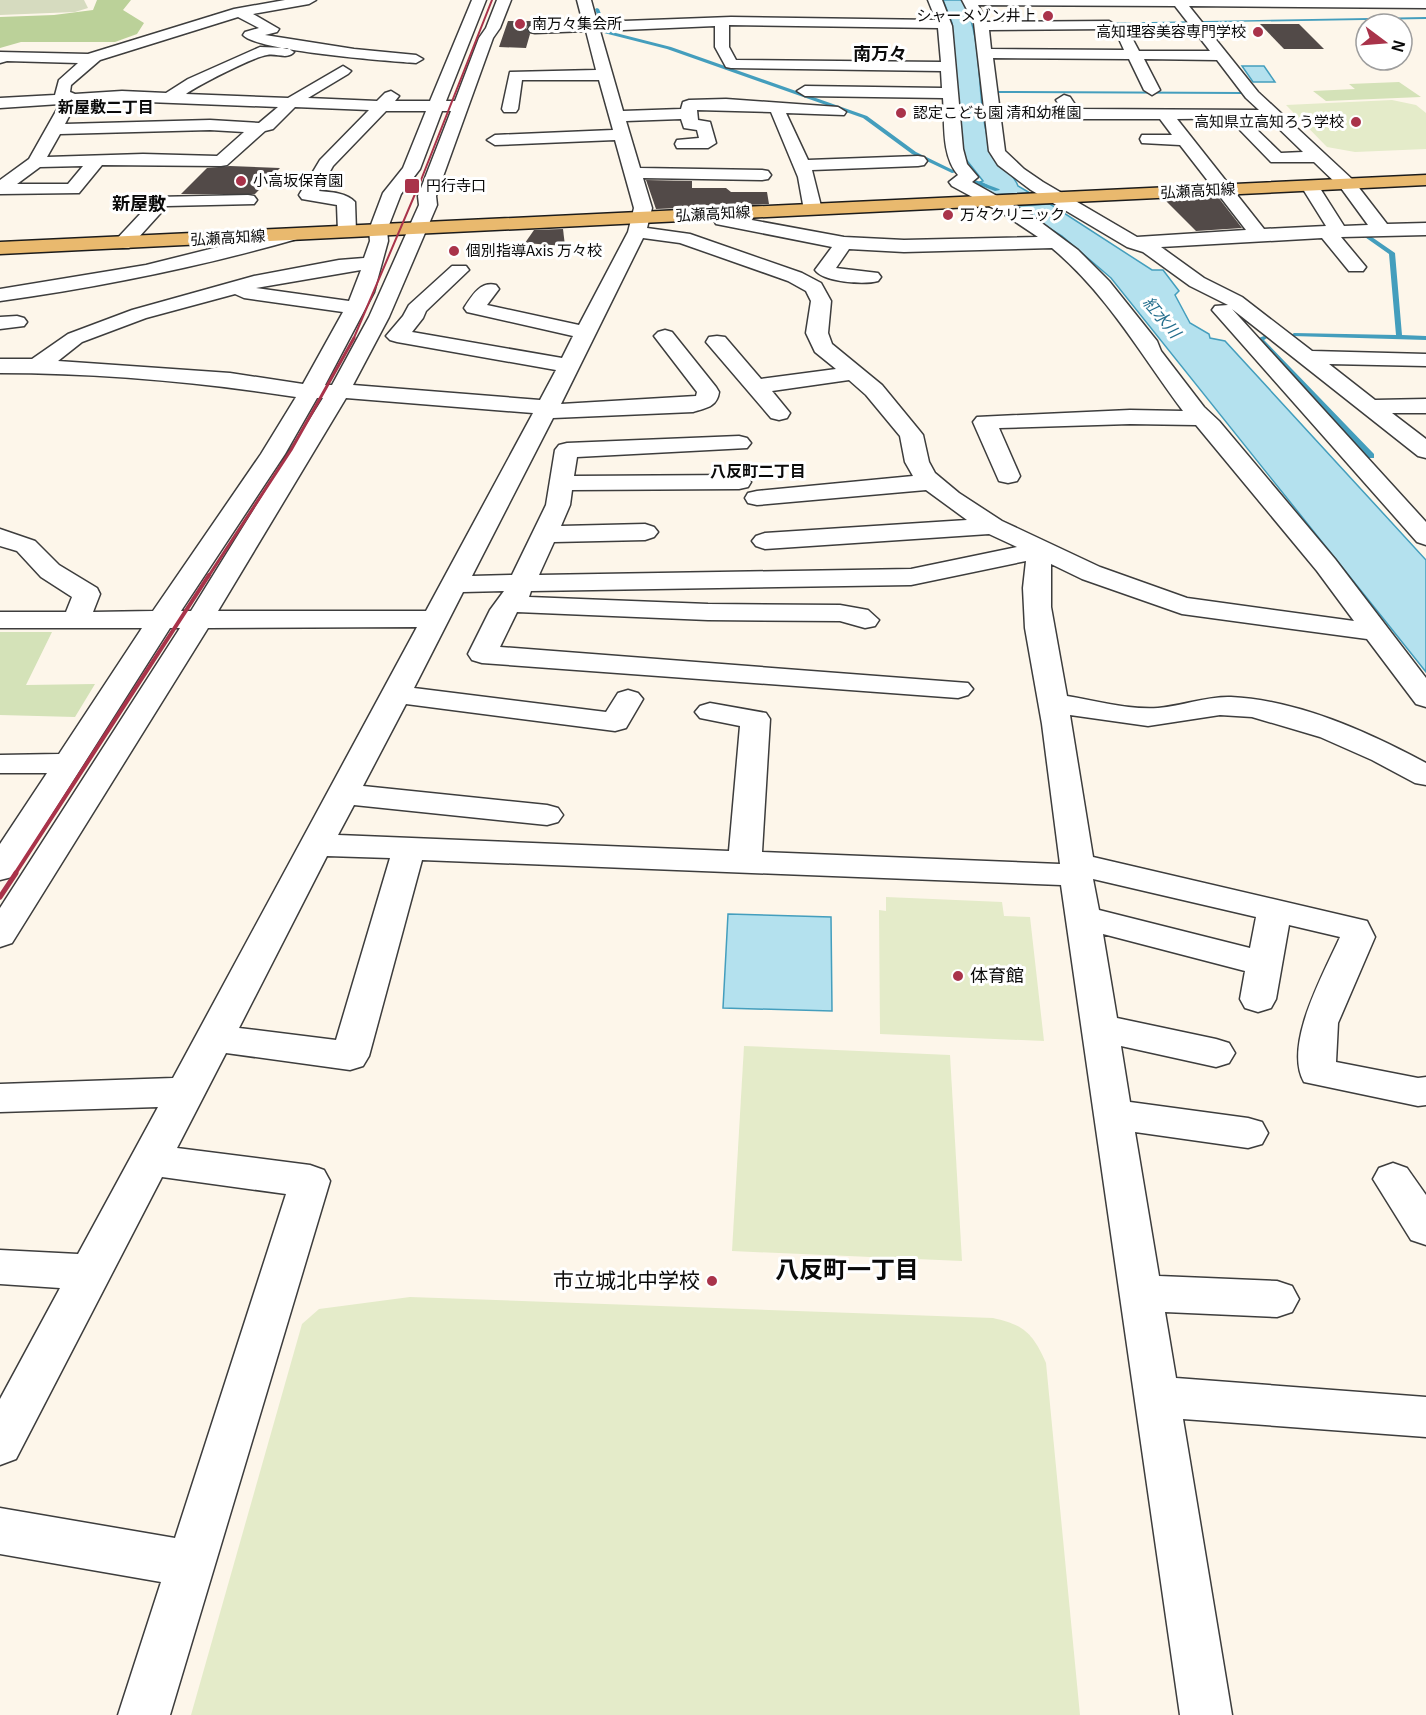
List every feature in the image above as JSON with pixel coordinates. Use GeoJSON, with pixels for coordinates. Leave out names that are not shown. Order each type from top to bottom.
{"type":"FeatureCollection","features":[{"type":"Feature","properties":{"kind":"main road","name":"弘瀬高知線"},"geometry":{"type":"LineString","coordinates":[[0,248],[122,244],[416,228],[639,225],[720,214],[1426,180]]}},
{"type":"Feature","properties":{"kind":"street"},"geometry":{"type":"LineString","coordinates":[[191,38],[309,0]]}},
{"type":"Feature","properties":{"kind":"street"},"geometry":{"type":"LineString","coordinates":[[250,18],[272,29],[250,35],[412,66],[383,106],[326,164],[308,195],[339,198],[378,194],[408,172],[416,159],[479,0]]}},
{"type":"Feature","properties":{"kind":"street"},"geometry":{"type":"LineString","coordinates":[[0,935],[339,391],[379,317],[428,205],[427,196],[486,38],[493,28],[504,0]]}},
{"type":"Feature","properties":{"kind":"street"},"geometry":{"type":"LineString","coordinates":[[935,0],[944,24],[940,48],[947,67],[955,149],[959,165],[969,177],[958,182],[1001,201],[1057,242],[1086,267],[1149,346],[1150,352],[1202,418],[1326,565],[1377,632],[1410,655],[1426,698]]}},
{"type":"Feature","properties":{"kind":"street"},"geometry":{"type":"LineString","coordinates":[[1424,448],[1235,301],[1197,282],[1149,248],[1134,243],[1053,198],[1016,173],[998,156],[981,26],[970,1],[1426,2]]}},
{"type":"Feature","properties":{"kind":"street"},"geometry":{"type":"LineString","coordinates":[[1014,1],[1023,22]]}},
{"type":"Feature","properties":{"kind":"street"},"geometry":{"type":"LineString","coordinates":[[1096,1],[1108,21]]}},
{"type":"Feature","properties":{"kind":"street"},"geometry":{"type":"LineString","coordinates":[[1178,1],[1252,95],[1347,184],[1391,230],[1426,248]]}},
{"type":"Feature","properties":{"kind":"street"},"geometry":{"type":"LineString","coordinates":[[1261,2],[1276,19]]}},
{"type":"Feature","properties":{"kind":"street"},"geometry":{"type":"LineString","coordinates":[[729,6],[726,22],[730,64],[947,67]]}},
{"type":"Feature","properties":{"kind":"street"},"geometry":{"type":"LineString","coordinates":[[555,14],[596,28]]}},
{"type":"Feature","properties":{"kind":"street"},"geometry":{"type":"LineString","coordinates":[[71,98],[62,94],[64,83],[93,59],[131,44],[250,18],[286,16]]}},
{"type":"Feature","properties":{"kind":"street"},"geometry":{"type":"LineString","coordinates":[[535,29],[596,28],[644,19],[807,28],[881,29],[944,24]]}},
{"type":"Feature","properties":{"kind":"street"},"geometry":{"type":"LineString","coordinates":[[1174,24],[1220,23]]}},
{"type":"Feature","properties":{"kind":"street"},"geometry":{"type":"LineString","coordinates":[[981,26],[1119,24],[1152,90]]}},
{"type":"Feature","properties":{"kind":"street"},"geometry":{"type":"LineString","coordinates":[[1046,26],[1064,72]]}},
{"type":"Feature","properties":{"kind":"street"},"geometry":{"type":"LineString","coordinates":[[510,109],[515,75],[545,81],[596,28]]}},
{"type":"Feature","properties":{"kind":"street"},"geometry":{"type":"LineString","coordinates":[[0,1444],[569,366],[639,225],[643,208],[596,28]]}},
{"type":"Feature","properties":{"kind":"street"},"geometry":{"type":"LineString","coordinates":[[282,42],[304,33]]}},
{"type":"Feature","properties":{"kind":"street"},"geometry":{"type":"LineString","coordinates":[[329,49],[350,39]]}},
{"type":"Feature","properties":{"kind":"street"},"geometry":{"type":"LineString","coordinates":[[135,127],[170,97],[212,73],[250,56],[265,50],[308,56]]}},
{"type":"Feature","properties":{"kind":"street"},"geometry":{"type":"LineString","coordinates":[[984,53],[1223,56]]}},
{"type":"Feature","properties":{"kind":"street"},"geometry":{"type":"LineString","coordinates":[[0,59],[3,56],[93,59]]}},
{"type":"Feature","properties":{"kind":"street"},"geometry":{"type":"LineString","coordinates":[[250,56],[280,61]]}},
{"type":"Feature","properties":{"kind":"street"},"geometry":{"type":"LineString","coordinates":[[520,75],[524,59]]}},
{"type":"Feature","properties":{"kind":"street"},"geometry":{"type":"LineString","coordinates":[[54,129],[210,125],[259,128],[267,126],[293,101],[343,71]]}},
{"type":"Feature","properties":{"kind":"street"},"geometry":{"type":"LineString","coordinates":[[77,72],[106,74],[93,97]]}},
{"type":"Feature","properties":{"kind":"street"},"geometry":{"type":"LineString","coordinates":[[212,73],[240,77]]}},
{"type":"Feature","properties":{"kind":"street"},"geometry":{"type":"LineString","coordinates":[[794,76],[793,87],[807,92],[868,84],[950,93]]}},
{"type":"Feature","properties":{"kind":"street"},"geometry":{"type":"LineString","coordinates":[[717,85],[719,104]]}},
{"type":"Feature","properties":{"kind":"street"},"geometry":{"type":"LineString","coordinates":[[1178,96],[1189,114]]}},
{"type":"Feature","properties":{"kind":"street"},"geometry":{"type":"LineString","coordinates":[[0,103],[93,97],[170,97],[383,106],[461,106]]}},
{"type":"Feature","properties":{"kind":"street"},"geometry":{"type":"LineString","coordinates":[[0,189],[32,165],[71,98]]}},
{"type":"Feature","properties":{"kind":"street"},"geometry":{"type":"LineString","coordinates":[[1107,98],[1115,114]]}},
{"type":"Feature","properties":{"kind":"street"},"geometry":{"type":"LineString","coordinates":[[1064,100],[1083,129]]}},
{"type":"Feature","properties":{"kind":"street"},"geometry":{"type":"LineString","coordinates":[[684,144],[708,143],[704,125],[690,125],[689,105],[758,101],[836,118],[781,119],[807,177],[813,210]]}},
{"type":"Feature","properties":{"kind":"street"},"geometry":{"type":"LineString","coordinates":[[1073,114],[1271,113]]}},
{"type":"Feature","properties":{"kind":"street"},"geometry":{"type":"LineString","coordinates":[[495,140],[534,138],[689,114]]}},
{"type":"Feature","properties":{"kind":"street"},"geometry":{"type":"LineString","coordinates":[[1164,114],[1258,234]]}},
{"type":"Feature","properties":{"kind":"street"},"geometry":{"type":"LineString","coordinates":[[530,119],[534,138]]}},
{"type":"Feature","properties":{"kind":"street"},"geometry":{"type":"LineString","coordinates":[[0,170],[97,160],[221,161],[259,128]]}},
{"type":"Feature","properties":{"kind":"street"},"geometry":{"type":"LineString","coordinates":[[1246,128],[1277,158],[1319,157]]}},
{"type":"Feature","properties":{"kind":"street"},"geometry":{"type":"LineString","coordinates":[[1148,140],[1185,140]]}},
{"type":"Feature","properties":{"kind":"street"},"geometry":{"type":"LineString","coordinates":[[792,144],[812,143]]}},
{"type":"Feature","properties":{"kind":"street"},"geometry":{"type":"LineString","coordinates":[[0,189],[73,189],[97,160]]}},
{"type":"Feature","properties":{"kind":"street"},"geometry":{"type":"LineString","coordinates":[[801,165],[918,161]]}},
{"type":"Feature","properties":{"kind":"street"},"geometry":{"type":"LineString","coordinates":[[388,173],[408,172]]}},
{"type":"Feature","properties":{"kind":"street"},"geometry":{"type":"LineString","coordinates":[[633,173],[762,175]]}},
{"type":"Feature","properties":{"kind":"street"},"geometry":{"type":"LineString","coordinates":[[1310,186],[1332,232],[1356,267]]}},
{"type":"Feature","properties":{"kind":"street"},"geometry":{"type":"LineString","coordinates":[[0,869],[161,620],[273,454],[310,392],[364,292],[379,241],[378,194]]}},
{"type":"Feature","properties":{"kind":"street"},"geometry":{"type":"LineString","coordinates":[[339,198],[346,202],[346,232]]}},
{"type":"Feature","properties":{"kind":"street"},"geometry":{"type":"LineString","coordinates":[[122,244],[162,201],[248,200]]}},
{"type":"Feature","properties":{"kind":"street"},"geometry":{"type":"LineString","coordinates":[[720,214],[723,220],[844,243],[904,246],[1057,242]]}},
{"type":"Feature","properties":{"kind":"street"},"geometry":{"type":"LineString","coordinates":[[639,225],[795,277],[817,290],[821,300],[817,327],[819,341],[829,353],[874,390],[911,435],[917,462],[931,482],[993,526],[1091,573],[1182,606],[1377,632]]}},
{"type":"Feature","properties":{"kind":"street"},"geometry":{"type":"LineString","coordinates":[[1134,243],[1258,234],[1426,229]]}},
{"type":"Feature","properties":{"kind":"street"},"geometry":{"type":"LineString","coordinates":[[0,295],[85,284],[177,266],[290,235]]}},
{"type":"Feature","properties":{"kind":"street"},"geometry":{"type":"LineString","coordinates":[[844,243],[825,270],[830,273],[871,278]]}},
{"type":"Feature","properties":{"kind":"street"},"geometry":{"type":"LineString","coordinates":[[729,277],[747,261]]}},
{"type":"Feature","properties":{"kind":"street"},"geometry":{"type":"LineString","coordinates":[[37,366],[75,338],[139,314],[227,290],[310,271],[372,263]]}},
{"type":"Feature","properties":{"kind":"street"},"geometry":{"type":"LineString","coordinates":[[473,282],[474,308],[586,333]]}},
{"type":"Feature","properties":{"kind":"street"},"geometry":{"type":"LineString","coordinates":[[512,290],[473,282],[416,309],[412,318],[397,336],[569,366]]}},
{"type":"Feature","properties":{"kind":"street"},"geometry":{"type":"LineString","coordinates":[[1197,282],[1426,537]]}},
{"type":"Feature","properties":{"kind":"street"},"geometry":{"type":"LineString","coordinates":[[227,290],[355,308]]}},
{"type":"Feature","properties":{"kind":"street"},"geometry":{"type":"LineString","coordinates":[[0,366],[37,366],[230,380],[310,392],[339,391],[546,409],[693,405],[707,400],[708,392],[665,336]]}},
{"type":"Feature","properties":{"kind":"street"},"geometry":{"type":"LineString","coordinates":[[717,342],[779,413]]}},
{"type":"Feature","properties":{"kind":"street"},"geometry":{"type":"LineString","coordinates":[[1306,357],[1426,360]]}},
{"type":"Feature","properties":{"kind":"street"},"geometry":{"type":"LineString","coordinates":[[756,386],[853,373]]}},
{"type":"Feature","properties":{"kind":"street"},"geometry":{"type":"LineString","coordinates":[[1369,407],[1426,406]]}},
{"type":"Feature","properties":{"kind":"street"},"geometry":{"type":"LineString","coordinates":[[1008,476],[985,422],[1130,417],[1202,418]]}},
{"type":"Feature","properties":{"kind":"street"},"geometry":{"type":"LineString","coordinates":[[739,443],[567,450],[558,505],[515,594],[504,610],[482,654],[958,689]]}},
{"type":"Feature","properties":{"kind":"street"},"geometry":{"type":"LineString","coordinates":[[561,483],[739,482]]}},
{"type":"Feature","properties":{"kind":"street"},"geometry":{"type":"LineString","coordinates":[[758,498],[931,482]]}},
{"type":"Feature","properties":{"kind":"street"},"geometry":{"type":"LineString","coordinates":[[765,541],[993,526]]}},
{"type":"Feature","properties":{"kind":"street"},"geometry":{"type":"LineString","coordinates":[[545,534],[645,532]]}},
{"type":"Feature","properties":{"kind":"street"},"geometry":{"type":"LineString","coordinates":[[0,537],[26,546],[50,571],[87,594],[76,619]]}},
{"type":"Feature","properties":{"kind":"street"},"geometry":{"type":"LineString","coordinates":[[515,594],[911,577],[1041,550]]}},
{"type":"Feature","properties":{"kind":"street"},"geometry":{"type":"LineString","coordinates":[[1041,550],[1037,564],[1036,593],[1046,667],[1054,704],[1100,1028],[1206,1715]]}},
{"type":"Feature","properties":{"kind":"street"},"geometry":{"type":"LineString","coordinates":[[452,584],[515,594],[708,612],[840,613],[858,615],[865,620]]}},
{"type":"Feature","properties":{"kind":"street"},"geometry":{"type":"LineString","coordinates":[[0,620],[434,619]]}},
{"type":"Feature","properties":{"kind":"street"},"geometry":{"type":"LineString","coordinates":[[395,694],[615,722],[628,699]]}},
{"type":"Feature","properties":{"kind":"street"},"geometry":{"type":"LineString","coordinates":[[1054,704],[1081,705],[1148,717],[1170,716],[1228,706],[1261,710],[1288,717],[1388,754],[1426,776]]}},
{"type":"Feature","properties":{"kind":"street"},"geometry":{"type":"LineString","coordinates":[[710,712],[755,718],[745,862]]}},
{"type":"Feature","properties":{"kind":"street"},"geometry":{"type":"LineString","coordinates":[[0,764],[69,763]]}},
{"type":"Feature","properties":{"kind":"street"},"geometry":{"type":"LineString","coordinates":[[343,794],[547,815]]}},
{"type":"Feature","properties":{"kind":"street"},"geometry":{"type":"LineString","coordinates":[[316,845],[745,862],[1077,870],[1275,910],[1355,929],[1358,937],[1320,1023],[1317,1072],[1418,1092],[1426,1091]]}},
{"type":"Feature","properties":{"kind":"street"},"geometry":{"type":"LineString","coordinates":[[215,1038],[350,1056],[409,849]]}},
{"type":"Feature","properties":{"kind":"street"},"geometry":{"type":"LineString","coordinates":[[1258,999],[1275,910]]}},
{"type":"Feature","properties":{"kind":"street"},"geometry":{"type":"LineString","coordinates":[[1084,918],[1264,964]]}},
{"type":"Feature","properties":{"kind":"street"},"geometry":{"type":"LineString","coordinates":[[1100,1028],[1216,1053]]}},
{"type":"Feature","properties":{"kind":"street"},"geometry":{"type":"LineString","coordinates":[[0,1098],[187,1092]]}},
{"type":"Feature","properties":{"kind":"street"},"geometry":{"type":"LineString","coordinates":[[1114,1114],[1248,1132]]}},
{"type":"Feature","properties":{"kind":"street"},"geometry":{"type":"LineString","coordinates":[[144,1715],[310,1181],[151,1160]]}},
{"type":"Feature","properties":{"kind":"street"},"geometry":{"type":"LineString","coordinates":[[1393,1179],[1426,1228]]}},
{"type":"Feature","properties":{"kind":"street"},"geometry":{"type":"LineString","coordinates":[[0,1268],[92,1272]]}},
{"type":"Feature","properties":{"kind":"street"},"geometry":{"type":"LineString","coordinates":[[1142,1293],[1277,1299]]}},
{"type":"Feature","properties":{"kind":"street"},"geometry":{"type":"LineString","coordinates":[[1157,1397],[1426,1417]]}},
{"type":"Feature","properties":{"kind":"street"},"geometry":{"type":"LineString","coordinates":[[0,1531],[191,1564]]}},
{"type":"Feature","properties":{"kind":"green space"},"geometry":{"type":"Polygon","coordinates":[[[0,0],[84,0],[88,8],[75,12],[0,15],[0,0]]]}},
{"type":"Feature","properties":{"kind":"green space"},"geometry":{"type":"Polygon","coordinates":[[[97,0],[131,0],[123,10],[144,23],[137,34],[115,42],[21,42],[0,48],[0,17],[54,15],[93,10],[97,0]]]}},
{"type":"Feature","properties":{"kind":"green space"},"geometry":{"type":"Polygon","coordinates":[[[1399,82],[1421,97],[1326,101],[1313,91],[1355,89],[1349,84],[1399,82]]]}},
{"type":"Feature","properties":{"kind":"green space"},"geometry":{"type":"Polygon","coordinates":[[[1392,100],[1416,105],[1426,113],[1426,149],[1355,152],[1327,147],[1286,105],[1392,100]]]}},
{"type":"Feature","properties":{"kind":"green space"},"geometry":{"type":"Polygon","coordinates":[[[0,632],[52,632],[26,685],[95,684],[75,717],[0,715],[0,632]]]}},
{"type":"Feature","properties":{"kind":"green space","name":"体育館"},"geometry":{"type":"Polygon","coordinates":[[[886,897],[1002,902],[1004,916],[1030,917],[1044,1041],[880,1034],[879,910],[886,911],[886,897]]]}},
{"type":"Feature","properties":{"kind":"green space"},"geometry":{"type":"Polygon","coordinates":[[[744,1046],[950,1055],[962,1261],[732,1251],[744,1046]]]}},
{"type":"Feature","properties":{"kind":"green space"},"geometry":{"type":"Polygon","coordinates":[[[410,1297],[993,1318],[1013,1324],[1027,1332],[1046,1363],[1080,1715],[191,1715],[302,1324],[319,1309],[410,1297]]]}},
{"type":"Feature","properties":{"kind":"water"},"geometry":{"type":"Polygon","coordinates":[[[943,0],[963,0],[975,36],[983,112],[993,155],[1018,186],[1030,193],[992,195],[975,186],[986,185],[980,182],[983,181],[961,153],[952,23],[943,0]]]}},
{"type":"Feature","properties":{"kind":"water"},"geometry":{"type":"Polygon","coordinates":[[[1242,66],[1264,66],[1275,82],[1253,82],[1242,66]]]}},
{"type":"Feature","properties":{"kind":"water","name":"紅水川"},"geometry":{"type":"Polygon","coordinates":[[[1050,204],[1152,270],[1163,270],[1179,291],[1175,295],[1190,323],[1209,334],[1210,338],[1225,341],[1426,560],[1426,672],[1111,278],[1062,236],[1014,206],[1050,204]]]}},
{"type":"Feature","properties":{"kind":"water"},"geometry":{"type":"Polygon","coordinates":[[[728,914],[831,917],[832,1011],[723,1008],[728,914]]]}},
{"type":"Feature","properties":{"kind":"building"},"geometry":{"type":"Polygon","coordinates":[[[508,21],[535,21],[526,28],[530,34],[526,48],[499,47],[508,21]]]}},
{"type":"Feature","properties":{"kind":"building","name":"高知理容美容専門学校"},"geometry":{"type":"Polygon","coordinates":[[[1260,24],[1299,24],[1324,49],[1284,49],[1260,24]]]}},
{"type":"Feature","properties":{"kind":"building","name":"小高坂保育園"},"geometry":{"type":"Polygon","coordinates":[[[230,166],[280,168],[255,194],[181,194],[207,168],[230,166]]]}},
{"type":"Feature","properties":{"kind":"building"},"geometry":{"type":"Polygon","coordinates":[[[646,180],[692,181],[692,188],[726,188],[731,192],[767,192],[769,204],[656,209],[646,180]]]}},
{"type":"Feature","properties":{"kind":"building"},"geometry":{"type":"Polygon","coordinates":[[[1218,197],[1242,228],[1196,231],[1165,200],[1218,197]]]}},
{"type":"Feature","properties":{"kind":"building"},"geometry":{"type":"Polygon","coordinates":[[[563,229],[565,246],[525,243],[534,230],[563,229]]]}},
{"type":"Feature","properties":{"kind":"waterway"},"geometry":{"type":"LineString","coordinates":[[597,9],[606,32],[669,48],[865,117],[914,153],[954,172]]}},
{"type":"Feature","properties":{"kind":"waterway"},"geometry":{"type":"LineString","coordinates":[[1099,23],[1426,18]]}},
{"type":"Feature","properties":{"kind":"waterway"},"geometry":{"type":"LineString","coordinates":[[996,92],[1243,93]]}},
{"type":"Feature","properties":{"kind":"waterway"},"geometry":{"type":"LineString","coordinates":[[975,182],[997,190]]}},
{"type":"Feature","properties":{"kind":"waterway"},"geometry":{"type":"LineString","coordinates":[[1364,234],[1392,253],[1399,336]]}},
{"type":"Feature","properties":{"kind":"waterway"},"geometry":{"type":"LineString","coordinates":[[1294,335],[1426,338]]}},
{"type":"Feature","properties":{"kind":"waterway"},"geometry":{"type":"LineString","coordinates":[[1264,338],[1259,339],[1371,456]]}},
{"type":"Feature","properties":{"kind":"railway"},"geometry":{"type":"LineString","coordinates":[[353,339],[421,180],[492,0]]}},
{"type":"Feature","properties":{"kind":"railway"},"geometry":{"type":"LineString","coordinates":[[208,577],[291,450],[353,339]]}},
{"type":"Feature","properties":{"kind":"railway"},"geometry":{"type":"LineString","coordinates":[[15,874],[209,575]]}},
{"type":"Feature","properties":{"kind":"railway"},"geometry":{"type":"LineString","coordinates":[[0,897],[16,873]]}},
{"type":"Feature","properties":{"kind":"place","name":"シャーメゾン井上"},"geometry":{"type":"Point","coordinates":[1048,16]}},
{"type":"Feature","properties":{"kind":"place","name":"南万々集会所"},"geometry":{"type":"Point","coordinates":[520,24]}},
{"type":"Feature","properties":{"kind":"place","name":"高知理容美容専門学校"},"geometry":{"type":"Point","coordinates":[1258,32]}},
{"type":"Feature","properties":{"kind":"place","name":"認定こども園 清和幼稚園"},"geometry":{"type":"Point","coordinates":[901,113]}},
{"type":"Feature","properties":{"kind":"place","name":"高知県立高知ろう学校"},"geometry":{"type":"Point","coordinates":[1356,122]}},
{"type":"Feature","properties":{"kind":"place","name":"小高坂保育園"},"geometry":{"type":"Point","coordinates":[241,181]}},
{"type":"Feature","properties":{"kind":"place","name":"円行寺口"},"geometry":{"type":"Point","coordinates":[412,186]}},
{"type":"Feature","properties":{"kind":"place","name":"万々クリニック"},"geometry":{"type":"Point","coordinates":[948,215]}},
{"type":"Feature","properties":{"kind":"place","name":"個別指導Axis 万々校"},"geometry":{"type":"Point","coordinates":[454,251]}},
{"type":"Feature","properties":{"kind":"place","name":"体育館"},"geometry":{"type":"Point","coordinates":[958,976]}},
{"type":"Feature","properties":{"kind":"place","name":"市立城北中学校"},"geometry":{"type":"Point","coordinates":[712,1281]}},
{"type":"Feature","properties":{"kind":"district","name":"南万々"},"geometry":{"type":"Point","coordinates":[880,54]}},
{"type":"Feature","properties":{"kind":"district","name":"新屋敷二丁目"},"geometry":{"type":"Point","coordinates":[106,107]}},
{"type":"Feature","properties":{"kind":"district","name":"新屋敷"},"geometry":{"type":"Point","coordinates":[139,204]}},
{"type":"Feature","properties":{"kind":"district","name":"八反町二丁目"},"geometry":{"type":"Point","coordinates":[758,471]}},
{"type":"Feature","properties":{"kind":"district","name":"八反町一丁目"},"geometry":{"type":"Point","coordinates":[847,1270]}}]}
